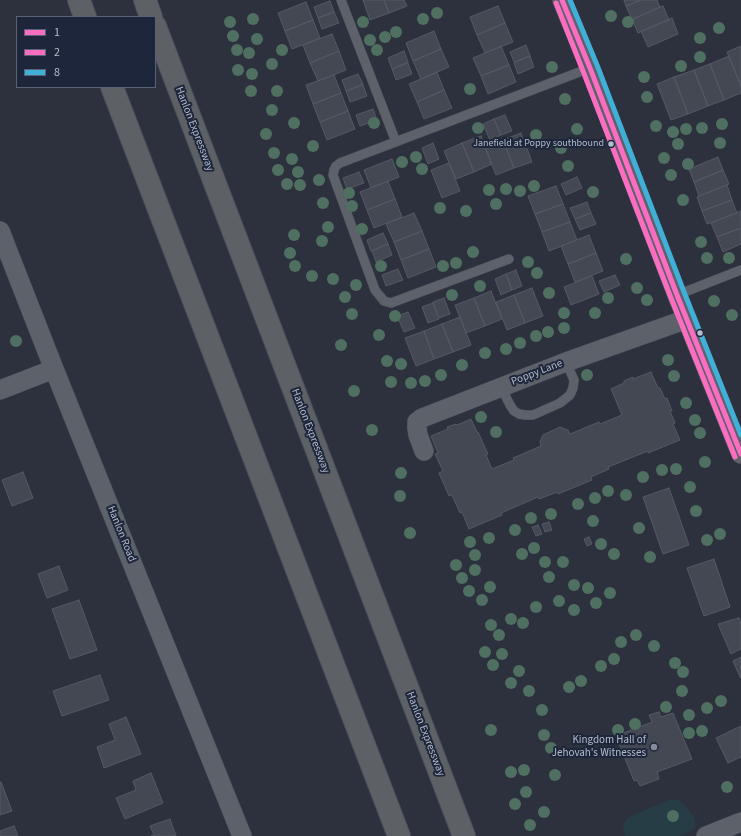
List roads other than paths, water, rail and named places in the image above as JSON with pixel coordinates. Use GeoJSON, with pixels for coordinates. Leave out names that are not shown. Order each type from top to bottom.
{"type":"FeatureCollection","features":[{"type":"Feature","properties":{"kind":"highway"},"geometry":{"type":"LineString","coordinates":[[79,0],[85,16]]}},
{"type":"Feature","properties":{"kind":"highway"},"geometry":{"type":"LineString","coordinates":[[145,0],[151,16]]}},
{"type":"Feature","properties":{"kind":"highway","name":"Hanlon Expressway"},"geometry":{"type":"LineString","coordinates":[[156,29],[464,836]]}},
{"type":"Feature","properties":{"kind":"highway"},"geometry":{"type":"LineString","coordinates":[[112,88],[399,836]]}},
{"type":"Feature","properties":{"kind":"street"},"geometry":{"type":"LineString","coordinates":[[562,0],[590,68],[677,295],[741,454]]}},
{"type":"Feature","properties":{"kind":"street","name":"Hanlon Road"},"geometry":{"type":"LineString","coordinates":[[0,231],[242,836]]}},
{"type":"Feature","properties":{"kind":"street","name":"Poppy Lane"},"geometry":{"type":"LineString","coordinates":[[424,451],[417,428],[417,422],[422,418],[566,362],[687,319]]}},
{"type":"Feature","properties":{"kind":"street"},"geometry":{"type":"LineString","coordinates":[[0,390],[54,368]]}},
{"type":"Feature","properties":{"kind":"street"},"geometry":{"type":"LineString","coordinates":[[706,836],[741,822]]}},
{"type":"Feature","properties":{"kind":"lane"},"geometry":{"type":"LineString","coordinates":[[342,0],[396,142]]}},
{"type":"Feature","properties":{"kind":"lane"},"geometry":{"type":"LineString","coordinates":[[509,259],[391,303],[384,301],[375,290],[333,175],[334,170],[340,163],[590,68]]}},
{"type":"Feature","properties":{"kind":"lane"},"geometry":{"type":"LineString","coordinates":[[677,295],[741,270]]}},
{"type":"Feature","properties":{"kind":"lane"},"geometry":{"type":"LineString","coordinates":[[501,387],[514,411],[519,414],[533,415],[560,404],[570,395],[574,380],[566,362]]}},
{"type":"Feature","properties":{"kind":"place","name":"Janefield at Poppy southbound"},"geometry":{"type":"Point","coordinates":[611,144]}},
{"type":"Feature","properties":{"kind":"place","name":"Kingdom Hall of Jehovah's Witnesses"},"geometry":{"type":"Point","coordinates":[654,747]}}]}
